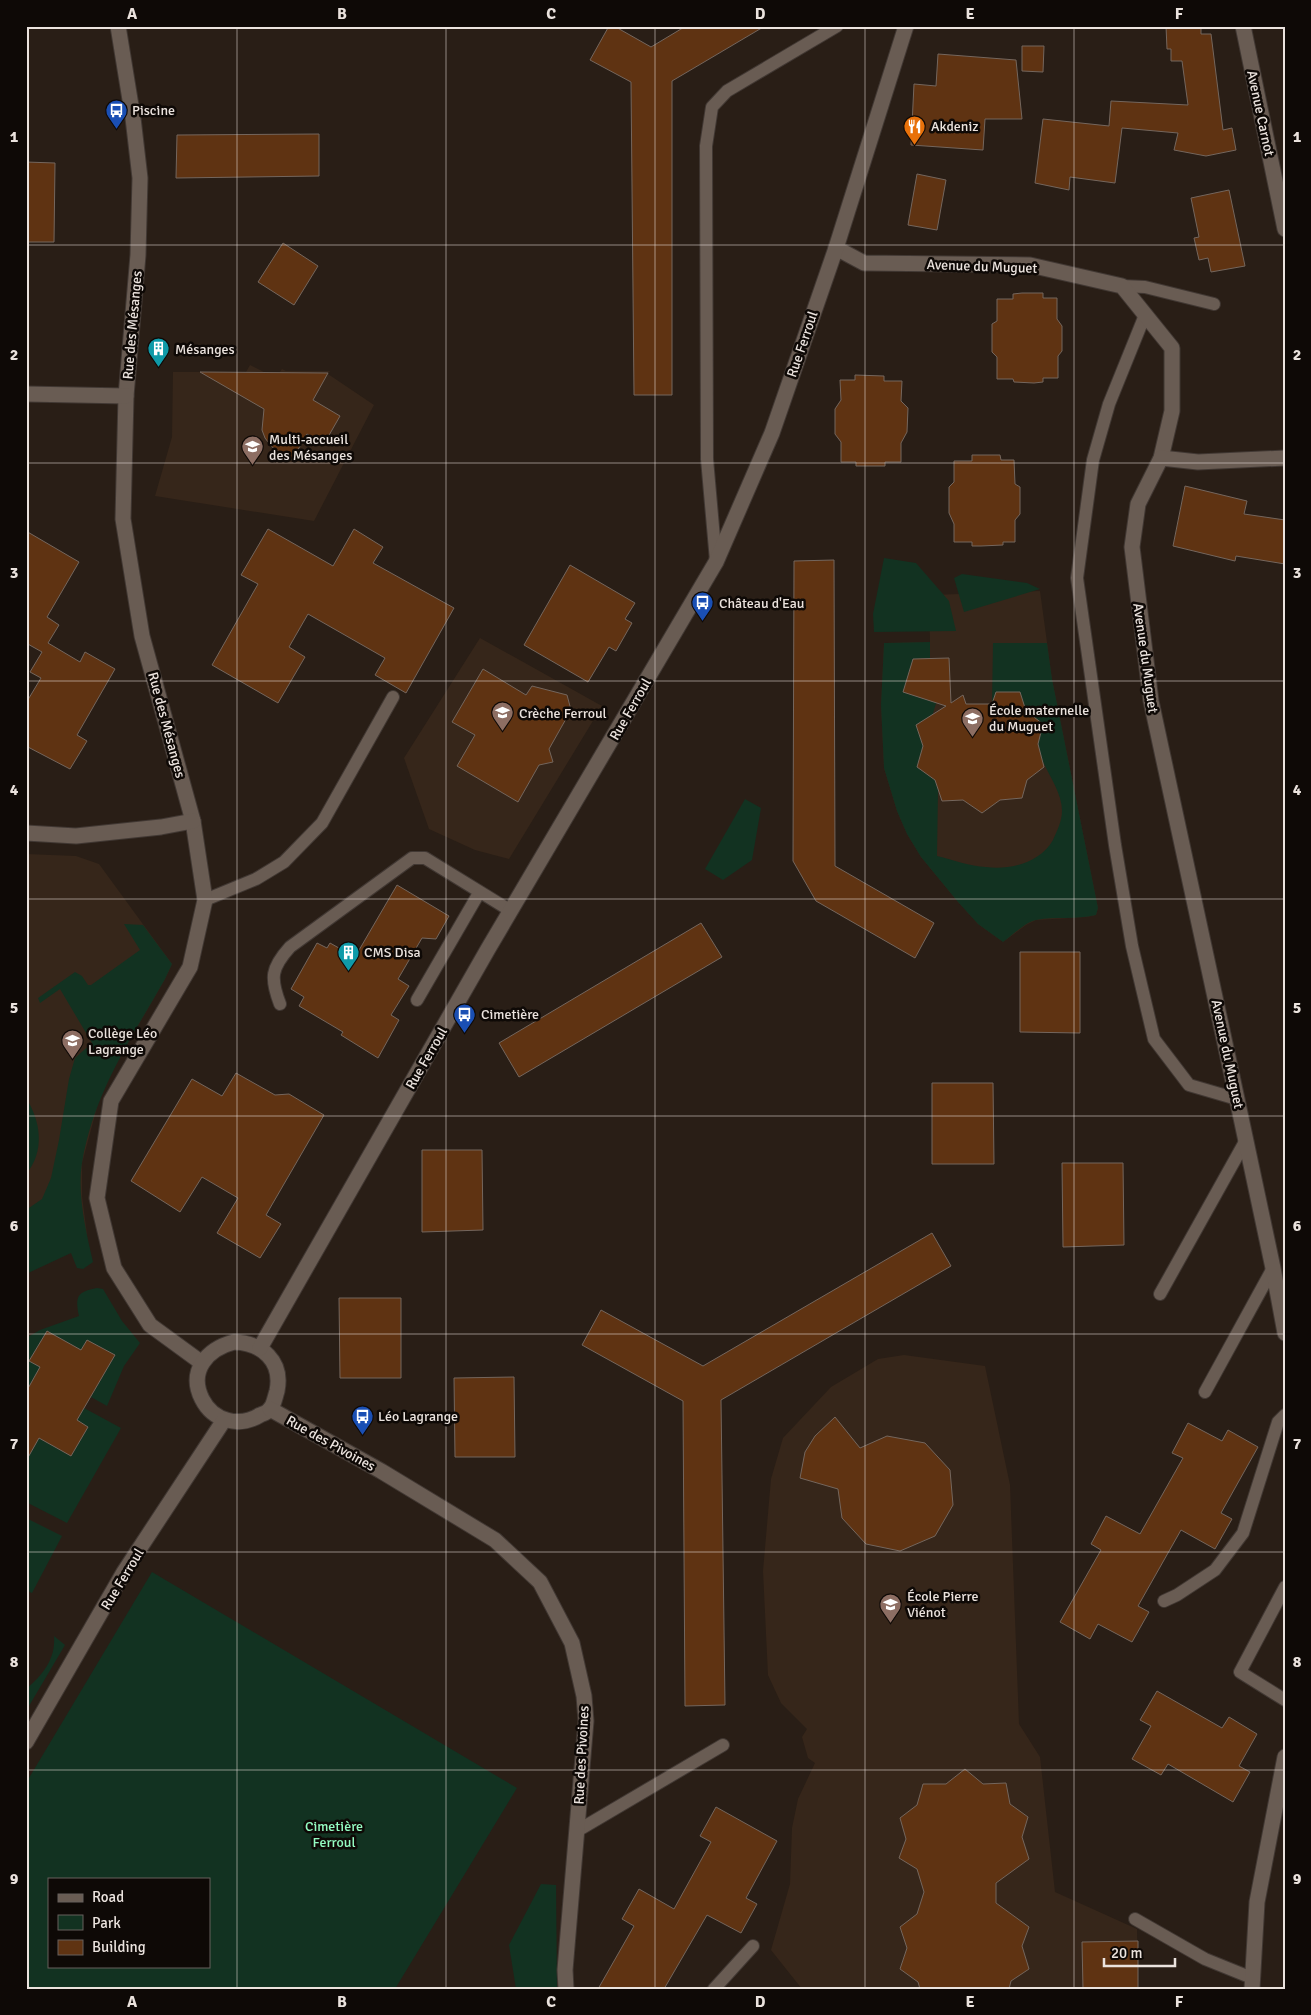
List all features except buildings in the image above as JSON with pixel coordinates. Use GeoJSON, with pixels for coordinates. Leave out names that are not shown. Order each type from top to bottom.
{"type":"FeatureCollection","features":[{"type":"Feature","properties":{"kind":"street","name":"Rue des Mésanges"},"geometry":{"type":"LineString","coordinates":[[118,26],[133,118],[140,178],[138,255],[126,396],[124,519],[142,636],[193,821],[205,900],[190,967],[111,1101],[97,1198],[114,1268],[150,1325],[202,1363]]}},
{"type":"Feature","properties":{"kind":"street","name":"Rue Ferroul"},"geometry":{"type":"LineString","coordinates":[[260,1348],[511,911],[716,562],[772,434],[836,248],[906,26]]}},
{"type":"Feature","properties":{"kind":"street","name":"Avenue Carnot"},"geometry":{"type":"LineString","coordinates":[[1243,26],[1285,229]]}},
{"type":"Feature","properties":{"kind":"street","name":"Avenue du Muguet"},"geometry":{"type":"LineString","coordinates":[[836,248],[864,263],[1030,265],[1122,286],[1172,348],[1172,411],[1161,458],[1138,504],[1132,547],[1134,566],[1151,701],[1246,1140],[1285,1333]]}},
{"type":"Feature","properties":{"kind":"street"},"geometry":{"type":"LineString","coordinates":[[26,394],[126,396]]}},
{"type":"Feature","properties":{"kind":"street"},"geometry":{"type":"LineString","coordinates":[[1161,458],[1198,462],[1285,458]]}},
{"type":"Feature","properties":{"kind":"street"},"geometry":{"type":"LineString","coordinates":[[26,833],[76,836],[161,827],[193,821]]}},
{"type":"Feature","properties":{"kind":"street"},"geometry":{"type":"LineString","coordinates":[[234,1342],[248,1343],[260,1348],[271,1358],[277,1371],[278,1385],[270,1409],[255,1418],[242,1422],[224,1420],[215,1415],[205,1406],[199,1393],[198,1379],[202,1363],[209,1354],[220,1346],[234,1342]]}},
{"type":"Feature","properties":{"kind":"street","name":"Rue des Pivoines"},"geometry":{"type":"LineString","coordinates":[[270,1409],[381,1471],[495,1540],[540,1582],[572,1643],[584,1696],[586,1721],[565,1970],[566,1989]]}},
{"type":"Feature","properties":{"kind":"street","name":"Rue Ferroul"},"geometry":{"type":"LineString","coordinates":[[26,1742],[124,1572],[224,1420]]}},
{"type":"Feature","properties":{"kind":"street"},"geometry":{"type":"LineString","coordinates":[[1252,1984],[1257,1902],[1285,1757]]}},
{"type":"Feature","properties":{"kind":"lane"},"geometry":{"type":"LineString","coordinates":[[716,562],[707,459],[706,146],[712,107],[727,90],[837,26]]}},
{"type":"Feature","properties":{"kind":"lane"},"geometry":{"type":"LineString","coordinates":[[1122,286],[1145,287],[1214,304]]}},
{"type":"Feature","properties":{"kind":"lane"},"geometry":{"type":"LineString","coordinates":[[1145,315],[1109,404],[1092,460],[1077,578],[1115,845],[1132,946],[1154,1039],[1189,1085],[1237,1099]]}},
{"type":"Feature","properties":{"kind":"lane"},"geometry":{"type":"LineString","coordinates":[[205,900],[256,879],[284,862],[322,823],[393,697]]}},
{"type":"Feature","properties":{"kind":"lane"},"geometry":{"type":"LineString","coordinates":[[280,1004],[274,987],[278,960],[290,947],[412,858],[424,858],[511,911]]}},
{"type":"Feature","properties":{"kind":"lane"},"geometry":{"type":"LineString","coordinates":[[417,1000],[479,893]]}},
{"type":"Feature","properties":{"kind":"lane"},"geometry":{"type":"LineString","coordinates":[[1160,1294],[1246,1140]]}},
{"type":"Feature","properties":{"kind":"lane"},"geometry":{"type":"LineString","coordinates":[[1205,1392],[1273,1268]]}},
{"type":"Feature","properties":{"kind":"lane"},"geometry":{"type":"LineString","coordinates":[[1164,1601],[1177,1595],[1215,1570],[1243,1533],[1278,1422],[1285,1415]]}},
{"type":"Feature","properties":{"kind":"lane"},"geometry":{"type":"LineString","coordinates":[[1285,1587],[1240,1672],[1285,1700]]}},
{"type":"Feature","properties":{"kind":"lane"},"geometry":{"type":"LineString","coordinates":[[576,1831],[722,1745]]}},
{"type":"Feature","properties":{"kind":"lane"},"geometry":{"type":"LineString","coordinates":[[1135,1920],[1252,1984]]}},
{"type":"Feature","properties":{"kind":"lane"},"geometry":{"type":"LineString","coordinates":[[714,1989],[754,1946]]}},
{"type":"Feature","properties":{"kind":"shaded area","name":"Multi-accueil des Mésanges"},"geometry":{"type":"Polygon","coordinates":[[[250,365],[276,378],[282,369],[286,371],[330,371],[328,374],[374,405],[314,521],[155,496],[172,437],[173,372],[246,372],[250,365]]]}},
{"type":"Feature","properties":{"kind":"shaded area","name":"École maternelle du Muguet"},"geometry":{"type":"Polygon","coordinates":[[[1040,591],[1052,679],[1098,908],[1096,915],[1086,917],[1036,920],[1003,942],[978,924],[921,857],[907,834],[897,811],[884,768],[881,705],[884,643],[930,642],[929,599],[933,595],[1040,591]]]}},
{"type":"Feature","properties":{"kind":"shaded area","name":"Crèche Ferroul"},"geometry":{"type":"Polygon","coordinates":[[[480,638],[602,706],[509,859],[475,850],[429,829],[404,758],[480,638]]]}},
{"type":"Feature","properties":{"kind":"shaded area","name":"Collège Léo Lagrange"},"geometry":{"type":"Polygon","coordinates":[[[26,854],[76,856],[99,864],[172,964],[114,1067],[99,1100],[82,1163],[82,1196],[87,1235],[26,1259],[26,854]]]}},
{"type":"Feature","properties":{"kind":"shaded area","name":"École Pierre Viénot"},"geometry":{"type":"Polygon","coordinates":[[[904,1355],[985,1366],[1010,1485],[1019,1724],[1040,1757],[1055,1892],[1137,1929],[1138,1989],[802,1989],[771,1950],[790,1884],[792,1828],[798,1799],[815,1763],[808,1758],[802,1737],[807,1729],[781,1703],[768,1675],[763,1571],[771,1479],[783,1438],[831,1387],[878,1359],[904,1355]]]}},
{"type":"Feature","properties":{"kind":"green space"},"geometry":{"type":"Polygon","coordinates":[[[884,558],[916,563],[949,601],[956,631],[874,632],[873,614],[884,558]]]}},
{"type":"Feature","properties":{"kind":"green space"},"geometry":{"type":"Polygon","coordinates":[[[962,574],[1027,583],[1040,589],[964,612],[954,578],[962,574]]]}},
{"type":"Feature","properties":{"kind":"green space"},"geometry":{"type":"Polygon","coordinates":[[[930,642],[930,658],[913,659],[903,692],[923,699],[937,700],[917,767],[935,780],[938,790],[937,856],[995,868],[1014,866],[1040,854],[1053,840],[1062,811],[1059,794],[1043,763],[1038,746],[1043,724],[1026,711],[992,704],[993,643],[1047,643],[1052,679],[1098,908],[1096,915],[1036,920],[1023,926],[1003,942],[978,924],[958,902],[921,857],[907,834],[897,811],[884,768],[881,705],[884,643],[930,642]]]}},
{"type":"Feature","properties":{"kind":"green space"},"geometry":{"type":"Polygon","coordinates":[[[745,799],[761,808],[752,860],[723,880],[705,869],[745,799]]]}},
{"type":"Feature","properties":{"kind":"green space"},"geometry":{"type":"Polygon","coordinates":[[[124,924],[143,925],[172,964],[115,1067],[95,1113],[88,1137],[82,1163],[81,1188],[83,1213],[93,1262],[83,1269],[77,1268],[71,1253],[26,1274],[26,1210],[42,1199],[51,1178],[69,1079],[75,1058],[92,1043],[60,989],[40,1003],[38,998],[75,972],[82,976],[88,985],[91,985],[140,950],[124,924]]]}},
{"type":"Feature","properties":{"kind":"green space"},"geometry":{"type":"Polygon","coordinates":[[[26,1098],[35,1116],[39,1136],[36,1156],[26,1174],[26,1098]]]}},
{"type":"Feature","properties":{"kind":"green space"},"geometry":{"type":"Polygon","coordinates":[[[97,1288],[103,1289],[122,1321],[140,1343],[124,1366],[107,1406],[91,1397],[115,1355],[87,1340],[81,1350],[47,1331],[30,1361],[40,1367],[26,1392],[26,1338],[40,1330],[79,1316],[77,1304],[79,1296],[85,1291],[97,1288]]]}},
{"type":"Feature","properties":{"kind":"green space"},"geometry":{"type":"Polygon","coordinates":[[[84,1408],[121,1428],[67,1523],[26,1502],[26,1461],[39,1438],[71,1456],[88,1427],[77,1421],[84,1408]]]}},
{"type":"Feature","properties":{"kind":"green space"},"geometry":{"type":"Polygon","coordinates":[[[26,1518],[62,1536],[32,1593],[26,1590],[26,1518]]]}},
{"type":"Feature","properties":{"kind":"green space","name":"Cimetière Ferroul"},"geometry":{"type":"Polygon","coordinates":[[[152,1572],[517,1788],[395,1989],[26,1989],[26,1783],[152,1572]]]}},
{"type":"Feature","properties":{"kind":"green space"},"geometry":{"type":"Polygon","coordinates":[[[54,1636],[65,1645],[26,1711],[26,1689],[47,1666],[53,1652],[54,1636]]]}},
{"type":"Feature","properties":{"kind":"green space"},"geometry":{"type":"Polygon","coordinates":[[[541,1884],[556,1885],[557,1989],[516,1989],[509,1945],[541,1884]]]}},
{"type":"Feature","properties":{"kind":"place","name":"Piscine"},"geometry":{"type":"Point","coordinates":[116,129]}},
{"type":"Feature","properties":{"kind":"place","name":"Akdeniz"},"geometry":{"type":"Point","coordinates":[915,145]}},
{"type":"Feature","properties":{"kind":"place","name":"Mésanges"},"geometry":{"type":"Point","coordinates":[159,368]}},
{"type":"Feature","properties":{"kind":"place","name":"Multi-accueil des Mésanges"},"geometry":{"type":"Point","coordinates":[253,466]}},
{"type":"Feature","properties":{"kind":"place","name":"Château d'Eau"},"geometry":{"type":"Point","coordinates":[703,622]}},
{"type":"Feature","properties":{"kind":"place","name":"Crèche Ferroul"},"geometry":{"type":"Point","coordinates":[503,732]}},
{"type":"Feature","properties":{"kind":"place","name":"École maternelle du Muguet"},"geometry":{"type":"Point","coordinates":[973,737]}},
{"type":"Feature","properties":{"kind":"place","name":"CMS Disa"},"geometry":{"type":"Point","coordinates":[348,971]}},
{"type":"Feature","properties":{"kind":"place","name":"Cimetière"},"geometry":{"type":"Point","coordinates":[465,1033]}},
{"type":"Feature","properties":{"kind":"place","name":"Collège Léo Lagrange"},"geometry":{"type":"Point","coordinates":[72,1060]}},
{"type":"Feature","properties":{"kind":"place","name":"Léo Lagrange"},"geometry":{"type":"Point","coordinates":[362,1435]}},
{"type":"Feature","properties":{"kind":"place","name":"École Pierre Viénot"},"geometry":{"type":"Point","coordinates":[891,1623]}}]}
